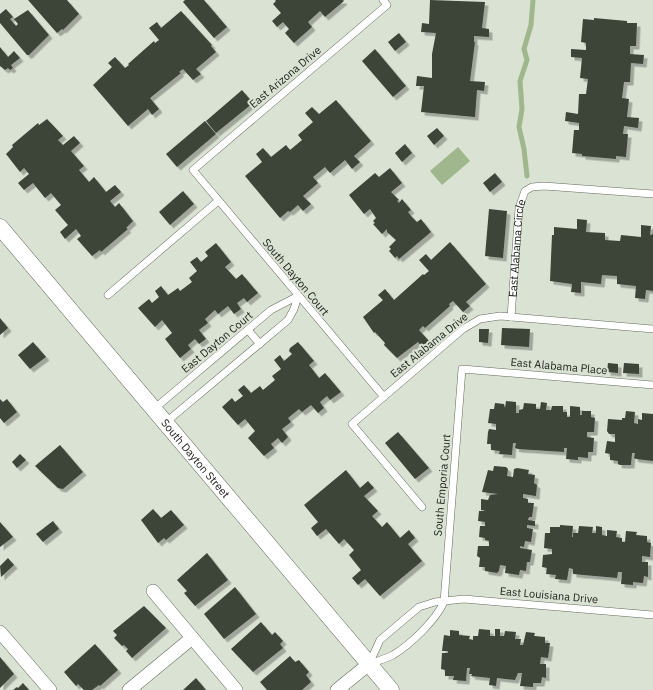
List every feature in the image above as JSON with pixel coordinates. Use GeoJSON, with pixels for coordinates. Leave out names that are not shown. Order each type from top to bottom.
{"type":"FeatureCollection","features":[{"type":"Feature","properties":{"kind":"street","name":"South Dayton Street"},"geometry":{"type":"LineString","coordinates":[[0,227],[391,690]]}},
{"type":"Feature","properties":{"kind":"street"},"geometry":{"type":"LineString","coordinates":[[153,591],[236,690]]}},
{"type":"Feature","properties":{"kind":"street"},"geometry":{"type":"LineString","coordinates":[[0,632],[50,690]]}},
{"type":"Feature","properties":{"kind":"street"},"geometry":{"type":"LineString","coordinates":[[129,690],[192,638]]}},
{"type":"Feature","properties":{"kind":"street"},"geometry":{"type":"LineString","coordinates":[[337,690],[369,664]]}},
{"type":"Feature","properties":{"kind":"lane","name":"East Arizona Drive"},"geometry":{"type":"LineString","coordinates":[[193,170],[387,5],[383,0]]}},
{"type":"Feature","properties":{"kind":"lane","name":"South Dayton Court"},"geometry":{"type":"LineString","coordinates":[[193,170],[384,397]]}},
{"type":"Feature","properties":{"kind":"lane","name":"East Alabama Circle"},"geometry":{"type":"LineString","coordinates":[[511,317],[519,208],[525,191],[532,187],[544,186],[653,194]]}},
{"type":"Feature","properties":{"kind":"lane"},"geometry":{"type":"LineString","coordinates":[[108,294],[218,201]]}},
{"type":"Feature","properties":{"kind":"lane"},"geometry":{"type":"LineString","coordinates":[[165,423],[290,318],[298,296]]}},
{"type":"Feature","properties":{"kind":"lane","name":"East Dayton Court"},"geometry":{"type":"LineString","coordinates":[[154,409],[276,307],[298,296]]}},
{"type":"Feature","properties":{"kind":"lane","name":"East Alabama Drive"},"geometry":{"type":"LineString","coordinates":[[422,507],[352,424],[471,323],[490,316],[653,329]]}},
{"type":"Feature","properties":{"kind":"lane"},"geometry":{"type":"LineString","coordinates":[[248,330],[260,344]]}},
{"type":"Feature","properties":{"kind":"lane","name":"East Alabama Place"},"geometry":{"type":"LineString","coordinates":[[462,369],[653,385]]}},
{"type":"Feature","properties":{"kind":"lane","name":"South Emporia Court"},"geometry":{"type":"LineString","coordinates":[[444,602],[462,369]]}},
{"type":"Feature","properties":{"kind":"lane","name":"East Louisiana Drive"},"geometry":{"type":"LineString","coordinates":[[369,664],[380,640],[414,611],[428,603],[464,599],[653,615]]}},
{"type":"Feature","properties":{"kind":"lane"},"geometry":{"type":"LineString","coordinates":[[369,664],[397,652],[435,619],[444,602]]}},
{"type":"Feature","properties":{"kind":"shaded area"},"geometry":{"type":"Polygon","coordinates":[[[458,147],[470,161],[442,185],[430,171],[458,147]]]}},
{"type":"Feature","properties":{"kind":"building"},"geometry":{"type":"Polygon","coordinates":[[[28,0],[67,0],[79,14],[63,30],[62,29],[57,33],[28,0]]]}},
{"type":"Feature","properties":{"kind":"building"},"geometry":{"type":"Polygon","coordinates":[[[185,0],[204,0],[227,27],[214,38],[183,2],[185,0]]]}},
{"type":"Feature","properties":{"kind":"building"},"geometry":{"type":"Polygon","coordinates":[[[275,0],[344,1],[325,17],[320,11],[308,22],[312,27],[294,43],[285,33],[289,29],[283,22],[277,27],[272,21],[281,13],[273,4],[276,1],[275,0]]]}},
{"type":"Feature","properties":{"kind":"building"},"geometry":{"type":"Polygon","coordinates":[[[430,0],[485,2],[482,28],[489,29],[489,37],[474,36],[475,42],[470,81],[485,82],[484,91],[477,90],[475,117],[421,112],[424,86],[416,86],[417,76],[432,78],[432,54],[436,33],[421,32],[422,23],[429,24],[430,0]]]}},
{"type":"Feature","properties":{"kind":"building"},"geometry":{"type":"Polygon","coordinates":[[[6,9],[13,17],[10,19],[16,26],[18,24],[14,19],[28,10],[49,35],[29,55],[27,55],[0,23],[0,14],[6,9]]]}},
{"type":"Feature","properties":{"kind":"building"},"geometry":{"type":"Polygon","coordinates":[[[181,11],[212,45],[211,46],[216,52],[196,69],[201,74],[193,80],[183,69],[179,72],[181,73],[150,98],[159,109],[152,115],[148,109],[128,126],[93,85],[112,67],[108,63],[115,57],[125,68],[154,41],[155,43],[159,40],[149,28],[157,22],[161,28],[181,11]]]}},
{"type":"Feature","properties":{"kind":"building"},"geometry":{"type":"Polygon","coordinates":[[[594,18],[637,23],[636,46],[630,46],[630,54],[644,55],[643,64],[631,63],[630,82],[624,82],[622,98],[629,99],[627,117],[639,118],[638,128],[624,126],[623,134],[628,134],[626,157],[616,156],[616,159],[582,156],[582,154],[572,153],[574,130],[579,130],[579,123],[565,121],[566,112],[578,114],[579,94],[586,94],[588,79],[580,78],[582,58],[571,57],[571,49],[586,50],[586,43],[581,42],[583,19],[594,20],[594,18]]]}},
{"type":"Feature","properties":{"kind":"building"},"geometry":{"type":"Polygon","coordinates":[[[399,33],[406,42],[395,51],[388,42],[399,33]]]}},
{"type":"Feature","properties":{"kind":"building"},"geometry":{"type":"Polygon","coordinates":[[[0,47],[8,57],[14,51],[20,58],[11,65],[13,68],[10,70],[8,68],[5,70],[0,66],[0,47]]]}},
{"type":"Feature","properties":{"kind":"building"},"geometry":{"type":"Polygon","coordinates":[[[375,49],[406,86],[393,97],[362,61],[375,49]]]}},
{"type":"Feature","properties":{"kind":"building"},"geometry":{"type":"Polygon","coordinates":[[[242,90],[253,103],[216,133],[206,121],[242,90]]]}},
{"type":"Feature","properties":{"kind":"building"},"geometry":{"type":"Polygon","coordinates":[[[336,100],[371,141],[354,156],[360,162],[352,169],[345,160],[330,173],[325,167],[313,177],[318,183],[303,196],[311,204],[303,211],[298,205],[280,218],[245,176],[262,162],[256,154],[263,148],[271,157],[286,145],[290,150],[302,140],[298,135],[313,122],[305,113],[312,107],[319,114],[336,100]]]}},
{"type":"Feature","properties":{"kind":"building"},"geometry":{"type":"Polygon","coordinates":[[[47,119],[63,136],[58,140],[63,145],[74,136],[80,143],[71,151],[84,166],[79,170],[89,182],[94,177],[106,192],[115,185],[121,192],[110,201],[115,207],[119,203],[133,221],[126,228],[128,229],[101,252],[100,250],[92,256],[77,239],[81,236],[76,229],[65,239],[60,232],[68,225],[55,210],[61,205],[51,193],[45,198],[33,183],[24,190],[18,183],[29,174],[24,168],[20,172],[6,154],[13,147],[12,145],[38,123],[39,125],[47,119]]]}},
{"type":"Feature","properties":{"kind":"building"},"geometry":{"type":"Polygon","coordinates":[[[205,121],[216,134],[177,167],[166,154],[205,121]]]}},
{"type":"Feature","properties":{"kind":"building"},"geometry":{"type":"Polygon","coordinates":[[[437,128],[444,136],[434,145],[427,136],[437,128]]]}},
{"type":"Feature","properties":{"kind":"building"},"geometry":{"type":"Polygon","coordinates":[[[405,144],[412,153],[402,162],[395,153],[405,144]]]}},
{"type":"Feature","properties":{"kind":"building"},"geometry":{"type":"Polygon","coordinates":[[[390,168],[402,183],[391,192],[399,200],[397,201],[399,203],[402,199],[411,210],[408,212],[417,222],[421,219],[431,232],[399,259],[397,256],[395,258],[389,251],[391,249],[389,247],[396,240],[387,232],[387,229],[382,234],[373,224],[375,223],[373,221],[376,218],[370,209],[364,214],[349,195],[375,173],[379,177],[390,168]]]}},
{"type":"Feature","properties":{"kind":"building"},"geometry":{"type":"Polygon","coordinates":[[[495,173],[502,182],[490,192],[483,183],[495,173]]]}},
{"type":"Feature","properties":{"kind":"building"},"geometry":{"type":"Polygon","coordinates":[[[183,191],[194,204],[170,225],[159,212],[183,191]]]}},
{"type":"Feature","properties":{"kind":"building"},"geometry":{"type":"Polygon","coordinates":[[[489,209],[507,211],[503,258],[485,256],[489,209]]]}},
{"type":"Feature","properties":{"kind":"building"},"geometry":{"type":"Polygon","coordinates":[[[577,219],[587,220],[586,232],[605,233],[605,240],[620,241],[621,235],[641,237],[641,225],[651,226],[650,235],[653,234],[653,291],[646,290],[645,299],[635,298],[636,286],[617,284],[617,276],[602,275],[601,284],[581,282],[581,293],[571,292],[572,284],[550,281],[552,235],[554,235],[554,227],[577,229],[577,219]]]}},
{"type":"Feature","properties":{"kind":"building"},"geometry":{"type":"Polygon","coordinates":[[[450,242],[486,284],[466,302],[470,306],[463,312],[453,301],[449,304],[450,306],[425,328],[423,326],[419,330],[429,341],[422,347],[418,342],[397,358],[384,345],[385,343],[375,332],[374,333],[363,317],[383,300],[378,295],[385,289],[394,300],[423,274],[424,275],[429,271],[419,260],[426,254],[431,260],[450,242]]]}},
{"type":"Feature","properties":{"kind":"building"},"geometry":{"type":"Polygon","coordinates":[[[216,243],[231,262],[225,267],[236,279],[242,274],[258,293],[247,302],[244,298],[237,303],[241,309],[234,314],[228,306],[218,314],[215,310],[205,319],[208,323],[199,330],[206,339],[199,344],[195,339],[188,345],[191,349],[180,358],[165,339],[172,333],[162,320],[155,327],[138,308],[149,299],[152,303],[159,297],[155,291],[161,286],[168,295],[178,288],[180,291],[192,282],[189,278],[197,271],[190,262],[197,257],[201,262],[208,256],[205,252],[216,243]]]}},
{"type":"Feature","properties":{"kind":"building"},"geometry":{"type":"Polygon","coordinates":[[[0,318],[8,328],[0,335],[0,318]]]}},
{"type":"Feature","properties":{"kind":"building"},"geometry":{"type":"Polygon","coordinates":[[[502,328],[530,329],[529,347],[501,345],[502,328]]]}},
{"type":"Feature","properties":{"kind":"building"},"geometry":{"type":"Polygon","coordinates":[[[479,329],[489,329],[488,343],[479,342],[479,329]]]}},
{"type":"Feature","properties":{"kind":"building"},"geometry":{"type":"Polygon","coordinates":[[[33,342],[46,357],[30,369],[18,355],[33,342]]]}},
{"type":"Feature","properties":{"kind":"building"},"geometry":{"type":"Polygon","coordinates":[[[298,342],[314,361],[309,365],[319,378],[325,373],[341,392],[330,400],[327,396],[320,402],[324,408],[318,413],[311,405],[302,412],[299,409],[288,418],[291,422],[282,429],[288,437],[282,443],[278,438],[271,444],[274,448],[264,456],[248,438],[255,431],[245,419],[238,425],[222,407],[232,398],[235,402],[243,396],[238,390],[244,385],[251,393],[260,386],[263,390],[275,380],[272,376],[281,369],[274,360],[280,355],[284,361],[292,354],[289,351],[290,348],[298,342]]]}},
{"type":"Feature","properties":{"kind":"building"},"geometry":{"type":"Polygon","coordinates":[[[608,363],[618,364],[618,373],[607,372],[608,363]]]}},
{"type":"Feature","properties":{"kind":"building"},"geometry":{"type":"Polygon","coordinates":[[[624,363],[639,364],[639,374],[623,373],[624,363]]]}},
{"type":"Feature","properties":{"kind":"building"},"geometry":{"type":"Polygon","coordinates":[[[0,399],[3,402],[7,399],[17,412],[4,423],[0,418],[0,399]]]}},
{"type":"Feature","properties":{"kind":"building"},"geometry":{"type":"Polygon","coordinates":[[[506,401],[516,402],[516,413],[519,413],[519,410],[523,409],[524,403],[536,404],[536,409],[540,409],[541,402],[547,403],[546,410],[551,410],[552,406],[563,406],[563,412],[567,412],[567,417],[570,417],[570,406],[580,407],[580,415],[582,415],[582,411],[591,411],[591,417],[595,418],[594,432],[587,432],[587,437],[594,438],[593,452],[588,452],[588,458],[578,457],[578,460],[566,459],[567,448],[564,448],[564,452],[518,449],[515,448],[516,443],[513,443],[512,455],[499,454],[500,451],[491,450],[491,444],[487,444],[488,432],[489,429],[496,430],[496,424],[488,423],[490,409],[494,409],[495,403],[504,404],[505,408],[506,401]]]}},
{"type":"Feature","properties":{"kind":"building"},"geometry":{"type":"Polygon","coordinates":[[[626,411],[635,412],[634,423],[638,424],[638,419],[642,420],[642,413],[653,414],[653,461],[636,459],[634,458],[635,453],[632,453],[631,465],[620,465],[618,464],[618,461],[610,460],[610,454],[605,453],[607,441],[615,442],[615,434],[609,434],[607,431],[608,419],[622,420],[622,418],[625,418],[626,411]]]}},
{"type":"Feature","properties":{"kind":"building"},"geometry":{"type":"Polygon","coordinates":[[[398,432],[429,468],[415,479],[385,443],[398,432]]]}},
{"type":"Feature","properties":{"kind":"building"},"geometry":{"type":"Polygon","coordinates":[[[60,445],[83,472],[63,489],[58,488],[35,466],[60,445]]]}},
{"type":"Feature","properties":{"kind":"building"},"geometry":{"type":"Polygon","coordinates":[[[20,454],[26,460],[17,468],[12,462],[20,454]]]}},
{"type":"Feature","properties":{"kind":"building"},"geometry":{"type":"Polygon","coordinates":[[[494,466],[506,467],[508,469],[507,476],[513,477],[514,469],[517,468],[529,470],[528,474],[535,475],[534,483],[537,485],[536,496],[523,494],[523,498],[528,499],[528,503],[534,503],[532,517],[529,517],[528,520],[535,521],[535,526],[527,525],[527,528],[533,529],[531,542],[525,541],[524,547],[520,546],[520,548],[532,550],[530,562],[527,562],[526,571],[520,570],[519,575],[505,573],[506,566],[500,565],[497,573],[485,571],[485,567],[479,567],[480,558],[477,556],[478,546],[489,546],[489,541],[485,540],[485,538],[479,537],[480,526],[485,526],[485,522],[478,521],[479,511],[486,511],[481,510],[481,499],[488,500],[490,495],[498,494],[482,492],[488,470],[493,471],[494,466]]]}},
{"type":"Feature","properties":{"kind":"building"},"geometry":{"type":"Polygon","coordinates":[[[346,470],[360,488],[368,481],[374,488],[364,496],[378,511],[372,516],[382,527],[387,522],[400,538],[409,530],[415,538],[408,544],[422,561],[380,596],[365,579],[358,585],[352,578],[361,570],[349,555],[354,550],[344,539],[339,544],[326,529],[317,536],[311,528],[318,522],[304,505],[346,470]]]}},
{"type":"Feature","properties":{"kind":"building"},"geometry":{"type":"Polygon","coordinates":[[[153,509],[161,518],[171,510],[184,525],[166,540],[164,538],[158,543],[141,520],[153,509]]]}},
{"type":"Feature","properties":{"kind":"building"},"geometry":{"type":"Polygon","coordinates":[[[53,521],[59,529],[43,542],[36,534],[53,521]]]}},
{"type":"Feature","properties":{"kind":"building"},"geometry":{"type":"Polygon","coordinates":[[[0,522],[13,537],[0,547],[0,522]]]}},
{"type":"Feature","properties":{"kind":"building"},"geometry":{"type":"Polygon","coordinates":[[[560,525],[573,526],[572,537],[573,533],[578,533],[579,526],[593,527],[592,533],[596,533],[596,526],[602,527],[602,535],[607,536],[607,530],[617,531],[616,537],[622,538],[622,542],[625,542],[626,531],[637,532],[636,535],[647,536],[647,542],[651,543],[650,557],[642,556],[642,562],[648,562],[648,577],[644,576],[643,583],[633,582],[633,585],[621,584],[622,572],[618,572],[617,578],[573,574],[573,569],[569,568],[567,580],[555,579],[556,575],[546,574],[547,568],[542,567],[543,555],[552,554],[552,549],[544,548],[545,533],[550,533],[550,527],[560,527],[560,525]]]}},
{"type":"Feature","properties":{"kind":"building"},"geometry":{"type":"Polygon","coordinates":[[[207,553],[228,580],[195,606],[184,593],[187,591],[177,580],[207,553]]]}},
{"type":"Feature","properties":{"kind":"building"},"geometry":{"type":"Polygon","coordinates":[[[8,558],[14,565],[1,577],[0,566],[8,558]]]}},
{"type":"Feature","properties":{"kind":"building"},"geometry":{"type":"Polygon","coordinates":[[[235,587],[256,614],[224,639],[204,614],[235,587]]]}},
{"type":"Feature","properties":{"kind":"building"},"geometry":{"type":"Polygon","coordinates":[[[144,606],[166,628],[132,658],[126,651],[128,649],[124,645],[122,646],[114,638],[117,635],[113,631],[144,606]]]}},
{"type":"Feature","properties":{"kind":"building"},"geometry":{"type":"Polygon","coordinates":[[[261,622],[272,635],[275,632],[283,641],[280,644],[283,648],[253,672],[231,649],[261,622]]]}},
{"type":"Feature","properties":{"kind":"building"},"geometry":{"type":"Polygon","coordinates":[[[479,629],[490,630],[490,636],[495,636],[495,629],[500,629],[500,636],[504,636],[505,631],[516,632],[515,639],[521,639],[520,645],[523,645],[526,632],[535,633],[534,636],[545,637],[545,643],[550,643],[548,658],[541,657],[540,664],[546,664],[546,678],[542,677],[541,683],[533,683],[533,687],[520,686],[522,673],[518,673],[515,680],[497,678],[496,686],[489,685],[490,678],[471,676],[472,674],[469,674],[470,668],[467,668],[466,681],[453,680],[454,676],[445,676],[445,670],[441,669],[442,653],[448,653],[448,651],[442,651],[444,635],[450,636],[450,630],[459,631],[459,635],[470,636],[469,639],[473,640],[473,636],[478,636],[479,629]]]}},
{"type":"Feature","properties":{"kind":"building"},"geometry":{"type":"Polygon","coordinates":[[[95,644],[118,670],[100,686],[99,685],[92,690],[84,690],[78,684],[76,686],[64,672],[95,644]]]}},
{"type":"Feature","properties":{"kind":"building"},"geometry":{"type":"Polygon","coordinates":[[[290,656],[295,662],[299,660],[309,672],[306,675],[311,682],[302,690],[267,690],[260,682],[290,656]]]}},
{"type":"Feature","properties":{"kind":"building"},"geometry":{"type":"Polygon","coordinates":[[[0,657],[14,674],[0,688],[0,657]]]}},
{"type":"Feature","properties":{"kind":"building"},"geometry":{"type":"Polygon","coordinates":[[[196,678],[206,690],[183,690],[196,678]]]}},
{"type":"Feature","properties":{"kind":"building"},"geometry":{"type":"Polygon","coordinates":[[[23,683],[29,690],[13,690],[17,687],[18,688],[23,683]]]}},
{"type":"Feature","properties":{"kind":"waterway"},"geometry":{"type":"LineString","coordinates":[[527,176],[524,149],[519,127],[522,109],[520,81],[527,60],[524,49],[531,25],[533,0]]}}]}
